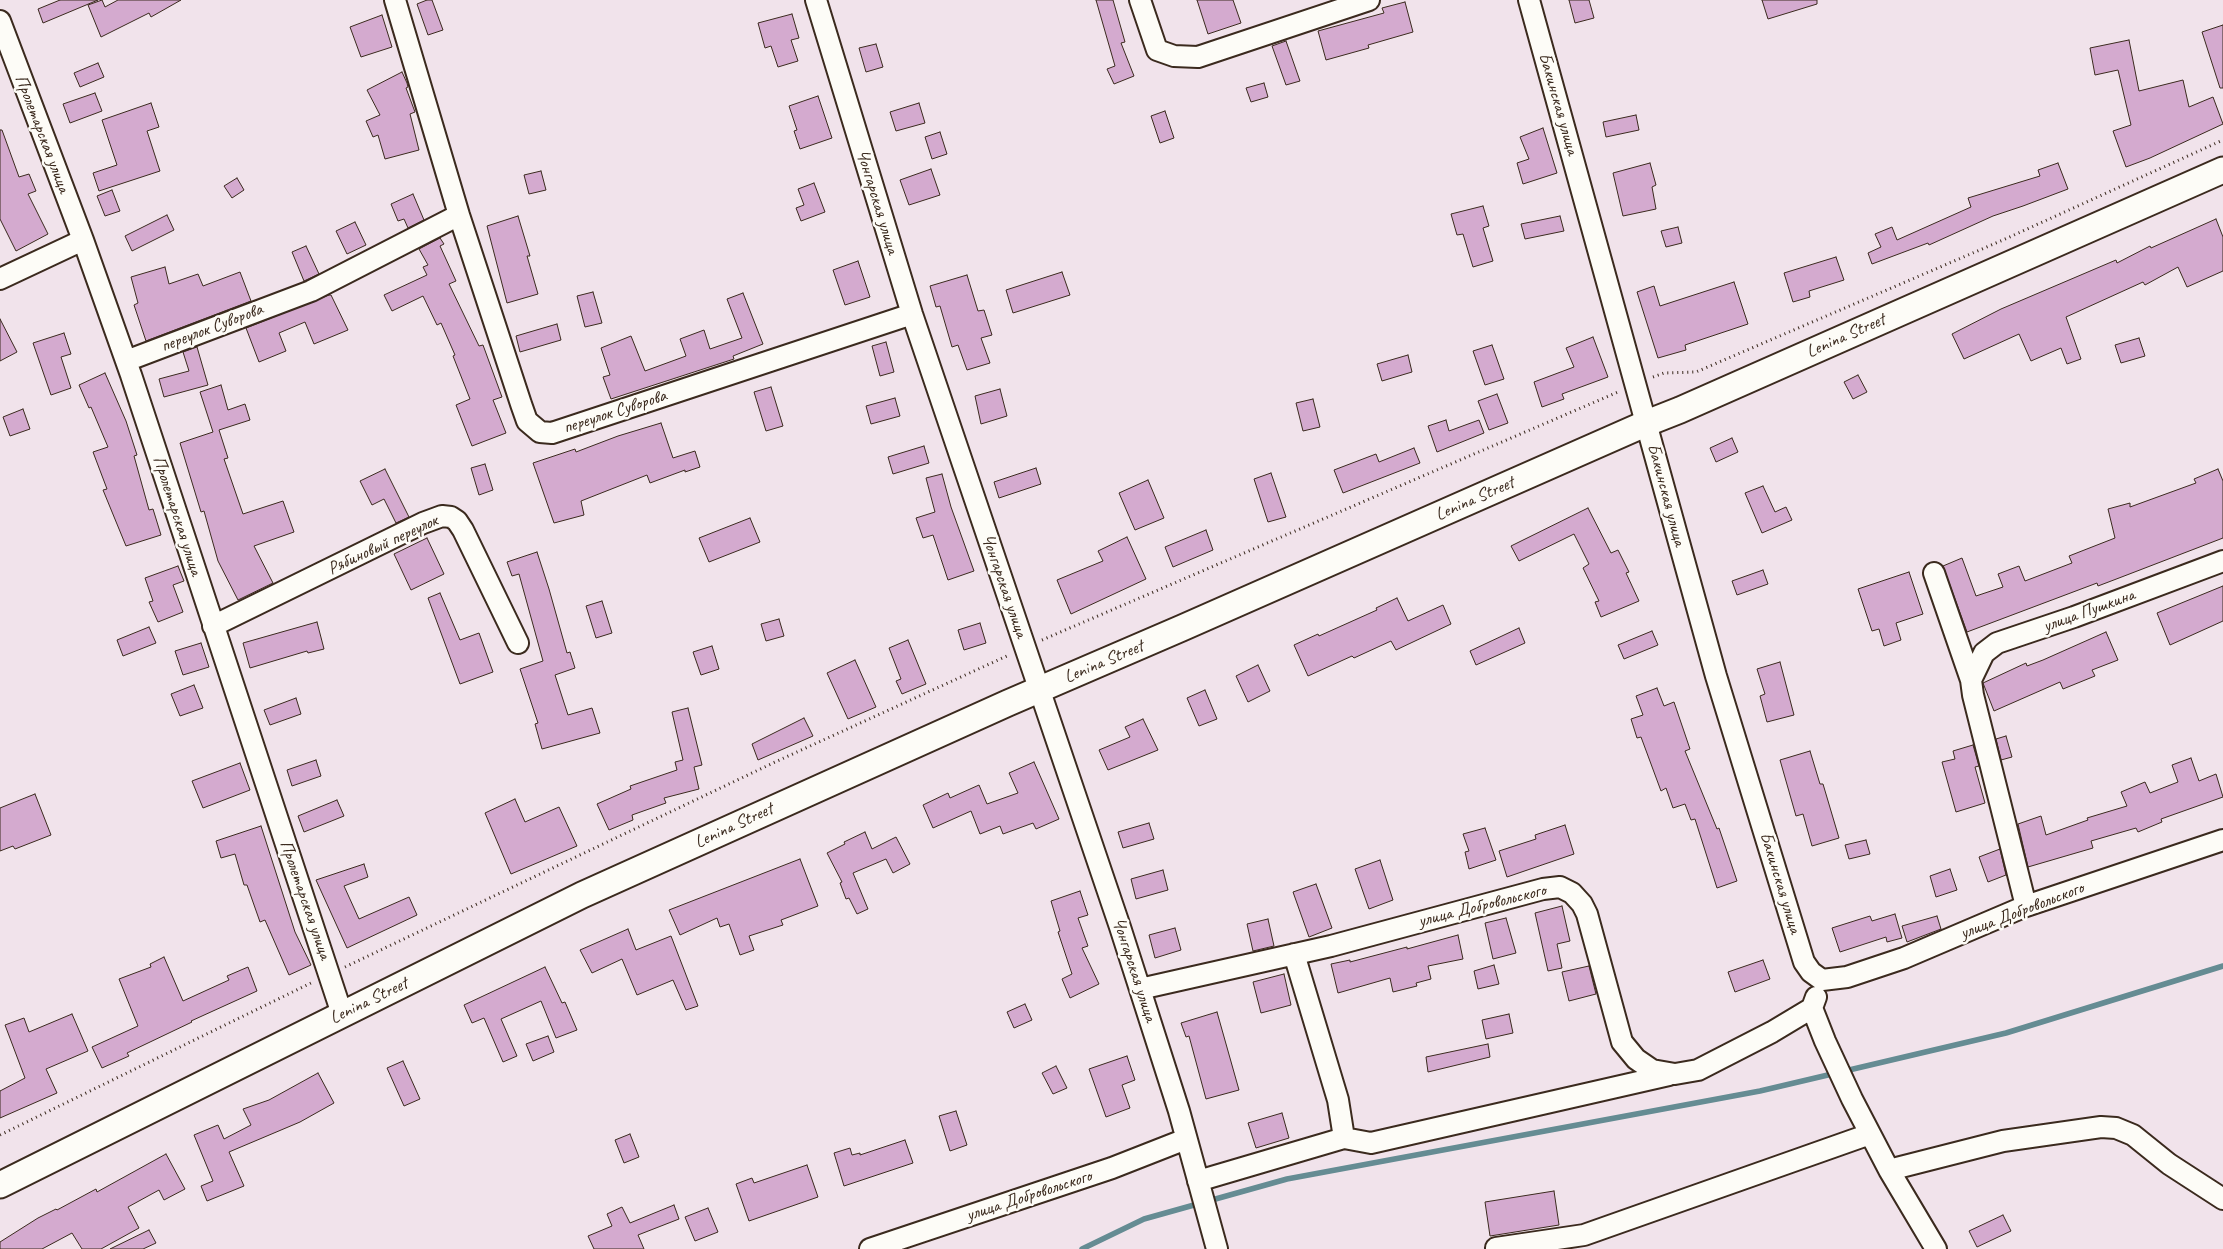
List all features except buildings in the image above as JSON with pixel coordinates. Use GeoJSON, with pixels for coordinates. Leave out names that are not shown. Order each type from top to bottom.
{"type":"FeatureCollection","features":[{"type":"Feature","properties":{"kind":"street","name":"переулок Суворова"},"geometry":{"type":"LineString","coordinates":[[394,0],[459,214],[524,414],[533,427],[540,432],[552,433],[912,314]]}},
{"type":"Feature","properties":{"kind":"street","name":"Чонгарская улица"},"geometry":{"type":"LineString","coordinates":[[816,0],[912,314],[1140,989],[1216,1245]]}},
{"type":"Feature","properties":{"kind":"street"},"geometry":{"type":"LineString","coordinates":[[1140,0],[1157,50],[1174,56],[1198,57],[1369,0]]}},
{"type":"Feature","properties":{"kind":"street","name":"Бакинская улица"},"geometry":{"type":"LineString","coordinates":[[1530,0],[1716,676],[1804,962],[1811,972],[1822,980]]}},
{"type":"Feature","properties":{"kind":"street","name":"Пролетарская улица"},"geometry":{"type":"LineString","coordinates":[[0,21],[83,240],[126,361],[342,1014]]}},
{"type":"Feature","properties":{"kind":"street","name":"Lenina Street"},"geometry":{"type":"LineString","coordinates":[[0,1185],[582,895],[799,796],[2223,170]]}},
{"type":"Feature","properties":{"kind":"street","name":"переулок Суворова"},"geometry":{"type":"LineString","coordinates":[[126,361],[311,291],[459,214]]}},
{"type":"Feature","properties":{"kind":"street"},"geometry":{"type":"LineString","coordinates":[[0,279],[83,240]]}},
{"type":"Feature","properties":{"kind":"street","name":"Рябиновый переулок"},"geometry":{"type":"LineString","coordinates":[[213,626],[423,523],[442,516],[451,517],[457,521],[463,530],[518,643]]}},
{"type":"Feature","properties":{"kind":"street","name":"улица Пушкина"},"geometry":{"type":"LineString","coordinates":[[1971,680],[1984,653],[1997,643],[2074,617],[2223,560]]}},
{"type":"Feature","properties":{"kind":"street"},"geometry":{"type":"LineString","coordinates":[[1934,573],[1971,680],[1973,695],[2026,906]]}},
{"type":"Feature","properties":{"kind":"street","name":"улица Добровольского"},"geometry":{"type":"LineString","coordinates":[[1822,980],[1847,977],[1904,958],[2026,906],[2223,840]]}},
{"type":"Feature","properties":{"kind":"street","name":"улица Добровольского"},"geometry":{"type":"LineString","coordinates":[[1140,989],[1294,954],[1543,889],[1560,887],[1572,893],[1582,904],[1587,914],[1622,1042],[1636,1059],[1652,1070],[1675,1074],[1698,1070],[1772,1032],[1812,1008]]}},
{"type":"Feature","properties":{"kind":"street"},"geometry":{"type":"LineString","coordinates":[[1294,954],[1338,1100],[1344,1138]]}},
{"type":"Feature","properties":{"kind":"street"},"geometry":{"type":"LineString","coordinates":[[1822,980],[1812,1008],[1825,1041],[1852,1099],[1889,1170],[1936,1249]]}},
{"type":"Feature","properties":{"kind":"street"},"geometry":{"type":"LineString","coordinates":[[1197,1176],[1344,1138],[1371,1143],[1675,1074]]}},
{"type":"Feature","properties":{"kind":"street"},"geometry":{"type":"LineString","coordinates":[[1889,1170],[2003,1141],[2101,1127],[2116,1128],[2133,1136],[2169,1164],[2223,1199]]}},
{"type":"Feature","properties":{"kind":"street"},"geometry":{"type":"LineString","coordinates":[[1496,1248],[1584,1235],[1870,1134]]}},
{"type":"Feature","properties":{"kind":"street","name":"улица Добровольского"},"geometry":{"type":"LineString","coordinates":[[870,1249],[1112,1168],[1186,1139]]}},
{"type":"Feature","properties":{"kind":"path"},"geometry":{"type":"LineString","coordinates":[[0,1135],[330,974],[773,763],[1025,648],[1636,384],[1664,373],[1696,372],[2003,240],[2223,140]]}},
{"type":"Feature","properties":{"kind":"waterway"},"geometry":{"type":"LineString","coordinates":[[1082,1249],[1144,1219],[1287,1179],[1760,1091],[2006,1033],[2223,966]]}}]}
